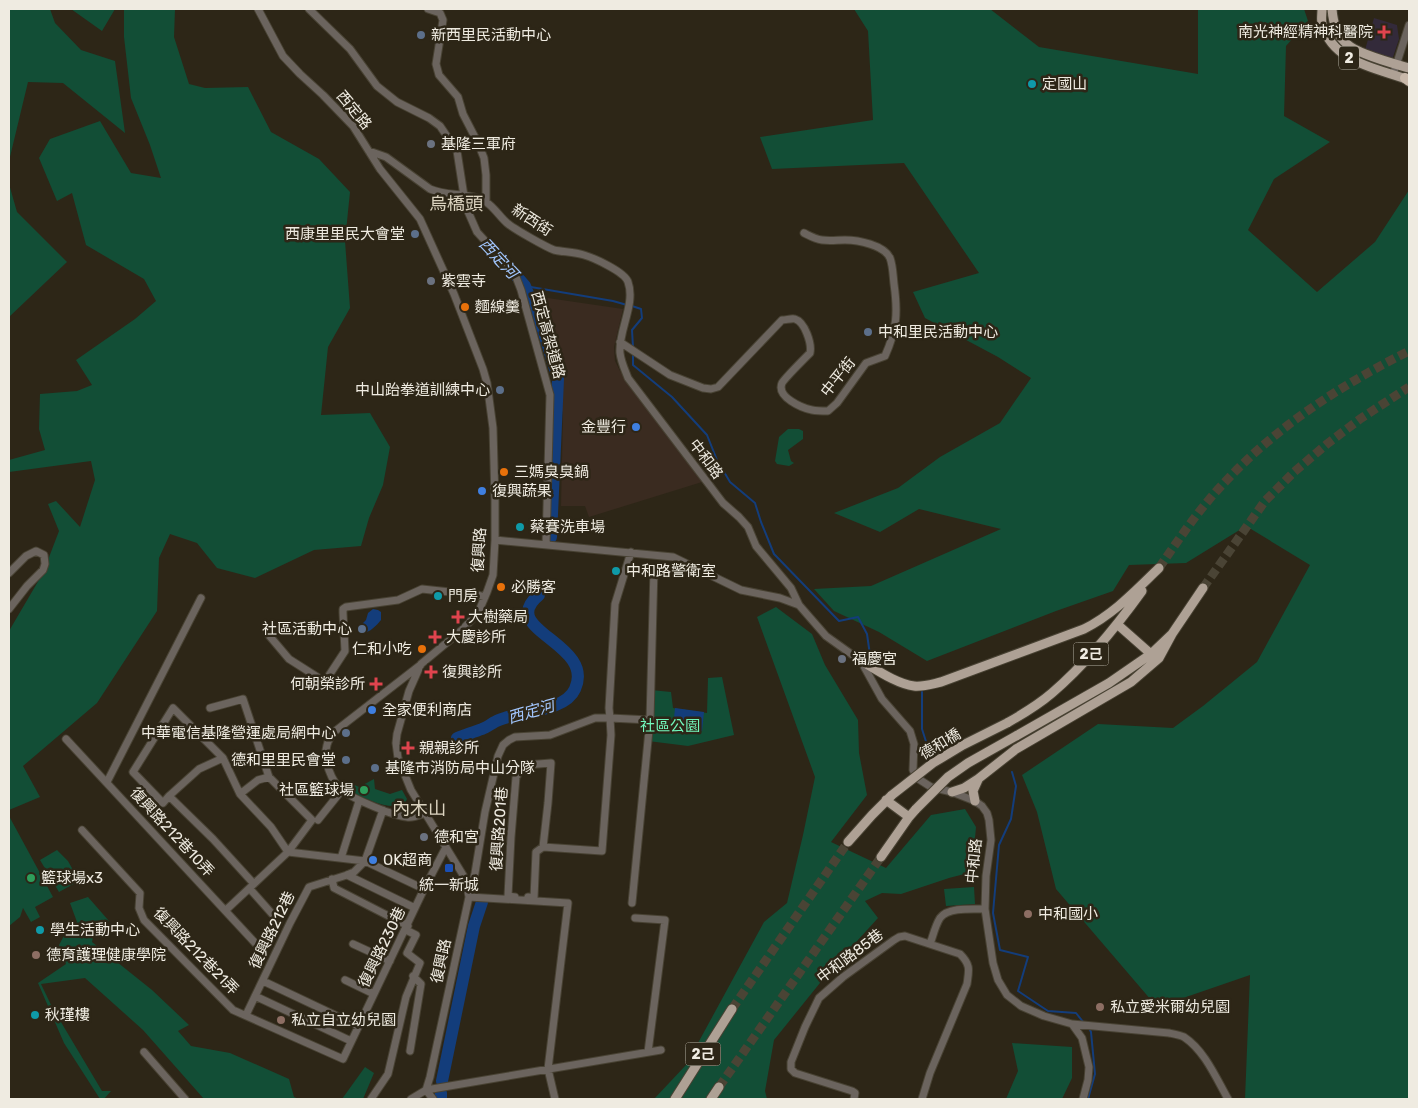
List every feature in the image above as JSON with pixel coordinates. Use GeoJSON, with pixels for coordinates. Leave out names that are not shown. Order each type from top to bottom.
{"type":"FeatureCollection","features":[{"type":"Feature","properties":{"kind":"main road","name":"2"},"geometry":{"type":"LineString","coordinates":[[1322,9],[1322,23],[1328,38],[1341,53],[1375,69],[1394,74],[1408,75]]}},
{"type":"Feature","properties":{"kind":"main road","name":"2"},"geometry":{"type":"LineString","coordinates":[[1332,9],[1333,21],[1338,33],[1347,45],[1378,59],[1396,64],[1408,75]]}},
{"type":"Feature","properties":{"kind":"main road","name":"2己"},"geometry":{"type":"LineString","coordinates":[[880,672],[902,684],[914,686],[941,682],[1084,629],[1098,622],[1127,600],[1158,568],[1117,624]]}},
{"type":"Feature","properties":{"kind":"main road","name":"2己"},"geometry":{"type":"LineString","coordinates":[[1151,654],[1172,634],[1203,588]]}},
{"type":"Feature","properties":{"kind":"main road"},"geometry":{"type":"LineString","coordinates":[[1117,624],[1151,654]]}},
{"type":"Feature","properties":{"kind":"main road","name":"德和橋"},"geometry":{"type":"LineString","coordinates":[[889,797],[933,763],[1030,710],[1063,683],[1090,656],[1117,624]]}},
{"type":"Feature","properties":{"kind":"main road"},"geometry":{"type":"LineString","coordinates":[[952,792],[964,788],[978,779],[1016,749],[1130,682],[1158,658],[1172,634]]}},
{"type":"Feature","properties":{"kind":"main road","name":"德和橋"},"geometry":{"type":"LineString","coordinates":[[909,817],[948,777],[968,763],[1109,683],[1151,654]]}},
{"type":"Feature","properties":{"kind":"main road"},"geometry":{"type":"LineString","coordinates":[[858,659],[880,672]]}},
{"type":"Feature","properties":{"kind":"main road"},"geometry":{"type":"LineString","coordinates":[[868,672],[870,670],[880,672]]}},
{"type":"Feature","properties":{"kind":"main road"},"geometry":{"type":"LineString","coordinates":[[975,801],[973,791],[978,779]]}},
{"type":"Feature","properties":{"kind":"main road","name":"2己"},"geometry":{"type":"LineString","coordinates":[[848,842],[889,797]]}},
{"type":"Feature","properties":{"kind":"main road"},"geometry":{"type":"LineString","coordinates":[[889,797],[909,817]]}},
{"type":"Feature","properties":{"kind":"main road","name":"2己"},"geometry":{"type":"LineString","coordinates":[[881,856],[909,817]]}},
{"type":"Feature","properties":{"kind":"main road","name":"2己"},"geometry":{"type":"LineString","coordinates":[[675,1099],[732,1010]]}},
{"type":"Feature","properties":{"kind":"main road"},"geometry":{"type":"LineString","coordinates":[[667,1099],[692,1071]]}},
{"type":"Feature","properties":{"kind":"main road"},"geometry":{"type":"LineString","coordinates":[[712,1099],[719,1087]]}},
{"type":"Feature","properties":{"kind":"street","name":"西定路"},"geometry":{"type":"LineString","coordinates":[[258,9],[283,56],[353,126],[369,151],[386,157],[430,189],[467,197]]}},
{"type":"Feature","properties":{"kind":"street","name":"西定高架道路"},"geometry":{"type":"LineString","coordinates":[[309,9],[350,48],[377,86],[398,102],[440,126],[457,152],[467,197],[466,207],[476,232],[496,252],[516,277],[550,395],[546,544]]}},
{"type":"Feature","properties":{"kind":"street"},"geometry":{"type":"LineString","coordinates":[[428,9],[440,13],[443,20],[436,64],[439,75],[458,97],[484,158],[486,202]]}},
{"type":"Feature","properties":{"kind":"street"},"geometry":{"type":"LineString","coordinates":[[1394,74],[1409,25]]}},
{"type":"Feature","properties":{"kind":"street","name":"復興路"},"geometry":{"type":"LineString","coordinates":[[369,151],[380,169],[420,219],[454,294],[483,369],[487,383],[493,428],[495,501],[493,575],[478,612],[462,630],[421,664],[409,691],[399,724],[396,744],[398,758],[411,790],[463,875],[469,897],[426,1090]]}},
{"type":"Feature","properties":{"kind":"street","name":"新西街"},"geometry":{"type":"LineString","coordinates":[[467,197],[486,202],[508,224],[552,249],[584,255],[625,276],[630,289],[629,304]]}},
{"type":"Feature","properties":{"kind":"street","name":"中平街"},"geometry":{"type":"LineString","coordinates":[[620,342],[670,375],[711,389],[718,387],[782,320],[795,319],[805,330],[811,347],[810,353],[782,383],[782,390],[785,396],[798,406],[814,411],[828,411],[837,403],[866,364],[885,356],[892,340],[896,323],[896,296],[890,258],[881,248],[849,240],[819,240],[804,233]]}},
{"type":"Feature","properties":{"kind":"street","name":"中和路"},"geometry":{"type":"LineString","coordinates":[[629,304],[620,342],[620,354],[622,365],[632,384],[723,503],[748,527],[756,546],[791,588],[799,605],[826,636],[863,664],[882,699],[910,730],[914,744],[913,770],[917,778],[927,785],[975,801],[987,813],[991,840],[986,876],[985,909],[993,963],[998,980],[1007,995],[1021,1006],[1044,1016],[1076,1024],[1183,1036],[1196,1048],[1208,1064],[1228,1099]]}},
{"type":"Feature","properties":{"kind":"street"},"geometry":{"type":"LineString","coordinates":[[622,365],[624,358],[635,353]]}},
{"type":"Feature","properties":{"kind":"street","name":"中和路"},"geometry":{"type":"LineString","coordinates":[[495,540],[673,557],[741,590],[780,598],[799,605]]}},
{"type":"Feature","properties":{"kind":"street"},"geometry":{"type":"LineString","coordinates":[[9,573],[26,556],[36,551],[44,555],[45,564],[43,570],[27,586],[9,609]]}},
{"type":"Feature","properties":{"kind":"street"},"geometry":{"type":"LineString","coordinates":[[543,847],[602,851],[611,735],[609,708],[614,604],[631,552]]}},
{"type":"Feature","properties":{"kind":"street"},"geometry":{"type":"LineString","coordinates":[[632,903],[650,720],[654,568]]}},
{"type":"Feature","properties":{"kind":"street"},"geometry":{"type":"LineString","coordinates":[[780,598],[789,596],[791,588]]}},
{"type":"Feature","properties":{"kind":"street"},"geometry":{"type":"LineString","coordinates":[[267,633],[288,659],[322,680],[326,680],[345,651],[343,609],[346,607],[398,600],[422,589],[478,594],[485,598]]}},
{"type":"Feature","properties":{"kind":"street"},"geometry":{"type":"LineString","coordinates":[[107,782],[201,598]]}},
{"type":"Feature","properties":{"kind":"street"},"geometry":{"type":"LineString","coordinates":[[421,664],[338,729],[326,746],[326,756],[330,772],[342,790],[359,801],[406,817],[416,817],[425,813]]}},
{"type":"Feature","properties":{"kind":"street"},"geometry":{"type":"LineString","coordinates":[[210,708],[243,699],[269,777],[312,820],[288,852],[226,910]]}},
{"type":"Feature","properties":{"kind":"street"},"geometry":{"type":"LineString","coordinates":[[223,758],[199,769],[169,796],[164,803],[133,772],[173,708],[223,758],[240,794],[271,827],[288,852],[365,861],[424,890]]}},
{"type":"Feature","properties":{"kind":"street","name":"復興路201巷"},"geometry":{"type":"LineString","coordinates":[[469,897],[498,756],[509,740],[515,737],[550,735],[595,718],[650,720]]}},
{"type":"Feature","properties":{"kind":"street","name":"復興路212巷10弄"},"geometry":{"type":"LineString","coordinates":[[66,739],[257,945]]}},
{"type":"Feature","properties":{"kind":"street","name":"復興路201巷"},"geometry":{"type":"LineString","coordinates":[[551,763],[548,803],[543,847],[536,852],[534,898],[508,896],[516,777],[525,765],[551,763]]}},
{"type":"Feature","properties":{"kind":"street"},"geometry":{"type":"LineString","coordinates":[[240,794],[258,780],[269,777]]}},
{"type":"Feature","properties":{"kind":"street"},"geometry":{"type":"LineString","coordinates":[[318,820],[342,790]]}},
{"type":"Feature","properties":{"kind":"street"},"geometry":{"type":"LineString","coordinates":[[169,796],[213,838],[274,916]]}},
{"type":"Feature","properties":{"kind":"street"},"geometry":{"type":"LineString","coordinates":[[341,858],[359,801]]}},
{"type":"Feature","properties":{"kind":"street"},"geometry":{"type":"LineString","coordinates":[[365,861],[383,810]]}},
{"type":"Feature","properties":{"kind":"street","name":"復興路212巷21弄"},"geometry":{"type":"LineString","coordinates":[[82,830],[140,893],[139,908],[144,920],[233,1010],[343,1059]]}},
{"type":"Feature","properties":{"kind":"street","name":"復興路230巷"},"geometry":{"type":"LineString","coordinates":[[343,1059],[446,847]]}},
{"type":"Feature","properties":{"kind":"street","name":"復興路212巷"},"geometry":{"type":"LineString","coordinates":[[246,1016],[309,887],[354,872],[365,861]]}},
{"type":"Feature","properties":{"kind":"street","name":"復興路201巷"},"geometry":{"type":"LineString","coordinates":[[463,875],[475,872]]}},
{"type":"Feature","properties":{"kind":"street"},"geometry":{"type":"LineString","coordinates":[[347,875],[415,908]]}},
{"type":"Feature","properties":{"kind":"street"},"geometry":{"type":"LineString","coordinates":[[332,879],[334,888],[407,928],[416,936],[407,954],[420,962],[406,997],[388,1074],[371,1099]]}},
{"type":"Feature","properties":{"kind":"street"},"geometry":{"type":"LineString","coordinates":[[469,897],[568,903],[548,1069],[555,1099]]}},
{"type":"Feature","properties":{"kind":"street"},"geometry":{"type":"LineString","coordinates":[[930,944],[938,921],[946,912],[951,910],[985,909]]}},
{"type":"Feature","properties":{"kind":"street"},"geometry":{"type":"LineString","coordinates":[[635,918],[665,920],[648,1052]]}},
{"type":"Feature","properties":{"kind":"street","name":"中和路85巷"},"geometry":{"type":"LineString","coordinates":[[854,1099],[855,1093],[852,1091],[795,1073],[791,1069],[791,1062],[819,998],[899,937],[905,936],[960,954],[967,961],[969,973],[967,984],[933,1065],[922,1099]]}},
{"type":"Feature","properties":{"kind":"street"},"geometry":{"type":"LineString","coordinates":[[353,944],[390,961]]}},
{"type":"Feature","properties":{"kind":"street"},"geometry":{"type":"LineString","coordinates":[[410,1051],[421,984],[413,976]]}},
{"type":"Feature","properties":{"kind":"street"},"geometry":{"type":"LineString","coordinates":[[345,980],[374,994]]}},
{"type":"Feature","properties":{"kind":"street"},"geometry":{"type":"LineString","coordinates":[[263,981],[358,1026]]}},
{"type":"Feature","properties":{"kind":"street"},"geometry":{"type":"LineString","coordinates":[[255,996],[351,1041]]}},
{"type":"Feature","properties":{"kind":"street"},"geometry":{"type":"LineString","coordinates":[[1076,1024],[1082,1038],[1089,1068],[1083,1099]]}},
{"type":"Feature","properties":{"kind":"street"},"geometry":{"type":"LineString","coordinates":[[411,1099],[426,1090],[661,1050]]}},
{"type":"Feature","properties":{"kind":"street"},"geometry":{"type":"LineString","coordinates":[[144,1052],[186,1099]]}},
{"type":"Feature","properties":{"kind":"street"},"geometry":{"type":"LineString","coordinates":[[426,1090],[433,1099]]}},
{"type":"Feature","properties":{"kind":"shaded area","name":"南光神經精神科醫院"},"geometry":{"type":"Polygon","coordinates":[[[1374,18],[1397,25],[1399,39],[1392,60],[1365,50],[1374,18]]]}},
{"type":"Feature","properties":{"kind":"shaded area"},"geometry":{"type":"Polygon","coordinates":[[[534,296],[623,309],[614,347],[615,361],[620,371],[702,482],[589,517],[585,506],[561,506],[563,414],[534,296]]]}},
{"type":"Feature","properties":{"kind":"green space"},"geometry":{"type":"Polygon","coordinates":[[[9,9],[50,9],[55,23],[81,50],[115,61],[125,133],[63,83],[28,82],[9,161],[9,9]]]}},
{"type":"Feature","properties":{"kind":"green space"},"geometry":{"type":"Polygon","coordinates":[[[71,9],[115,9],[102,31],[71,9]]]}},
{"type":"Feature","properties":{"kind":"green space"},"geometry":{"type":"Polygon","coordinates":[[[124,9],[175,9],[174,37],[189,84],[205,88],[248,87],[271,132],[319,159],[350,192],[345,241],[350,308],[328,347],[321,415],[370,413],[390,447],[383,485],[369,518],[361,546],[314,550],[255,578],[217,568],[197,543],[170,534],[159,558],[157,611],[97,703],[23,766],[40,797],[9,810],[9,631],[43,573],[59,531],[48,504],[56,501],[80,527],[95,480],[91,461],[9,472],[9,460],[45,450],[39,429],[40,394],[77,391],[92,385],[76,360],[135,319],[156,301],[144,279],[86,245],[72,193],[57,201],[39,158],[50,139],[100,121],[131,173],[161,178],[131,98],[124,37],[124,9]]]}},
{"type":"Feature","properties":{"kind":"green space"},"geometry":{"type":"Polygon","coordinates":[[[854,9],[990,9],[1039,47],[1198,74],[1198,9],[1304,9],[1308,21],[1286,46],[1284,116],[1330,142],[1274,179],[1248,230],[1317,292],[1375,242],[1409,190],[1409,1099],[1245,1099],[1250,975],[1157,1007],[1056,889],[1037,812],[1022,775],[1098,724],[1173,728],[1257,662],[1310,565],[1246,526],[1186,563],[1129,565],[1113,591],[927,661],[879,632],[834,611],[814,589],[871,586],[1001,529],[919,509],[880,532],[834,513],[898,488],[940,457],[1000,423],[1031,378],[998,357],[925,318],[913,292],[979,273],[904,163],[772,169],[760,137],[873,120],[868,31],[854,9]]]}},
{"type":"Feature","properties":{"kind":"green space"},"geometry":{"type":"Polygon","coordinates":[[[9,184],[17,212],[67,262],[9,317],[9,184]]]}},
{"type":"Feature","properties":{"kind":"green space"},"geometry":{"type":"Polygon","coordinates":[[[788,429],[803,431],[803,439],[788,450],[791,461],[794,463],[789,466],[777,464],[775,461],[779,437],[788,429]]]}},
{"type":"Feature","properties":{"kind":"green space"},"geometry":{"type":"Polygon","coordinates":[[[776,607],[812,634],[825,665],[858,720],[859,753],[867,795],[831,842],[886,868],[931,815],[965,809],[976,827],[972,872],[901,894],[882,893],[865,901],[878,918],[828,973],[774,1040],[765,1091],[767,1099],[654,1099],[686,1065],[764,922],[787,903],[815,777],[757,617],[776,607]]]}},
{"type":"Feature","properties":{"kind":"green space","name":"社區公園"},"geometry":{"type":"Polygon","coordinates":[[[722,677],[734,735],[688,746],[648,741],[651,690],[671,692],[673,708],[707,713],[708,678],[722,677]]]}},
{"type":"Feature","properties":{"kind":"green space"},"geometry":{"type":"Polygon","coordinates":[[[374,779],[375,789],[390,794],[402,790],[407,799],[404,805],[389,806],[345,789],[350,783],[359,787],[374,779]]]}},
{"type":"Feature","properties":{"kind":"green space","name":"籃球場x3"},"geometry":{"type":"Polygon","coordinates":[[[9,816],[53,897],[35,907],[40,917],[31,922],[23,908],[20,917],[9,926],[9,816]]]}},
{"type":"Feature","properties":{"kind":"green space"},"geometry":{"type":"Polygon","coordinates":[[[57,850],[68,861],[79,881],[59,892],[40,860],[57,850]]]}},
{"type":"Feature","properties":{"kind":"green space"},"geometry":{"type":"Polygon","coordinates":[[[974,887],[975,904],[946,906],[944,889],[974,887]]]}},
{"type":"Feature","properties":{"kind":"green space"},"geometry":{"type":"Polygon","coordinates":[[[88,897],[109,921],[95,928],[92,942],[152,990],[189,1025],[178,1031],[191,1046],[230,1053],[289,1079],[294,1097],[299,1099],[204,1099],[143,1030],[85,978],[41,984],[52,1007],[102,1091],[111,1091],[104,1099],[100,1099],[64,1043],[38,983],[66,964],[59,945],[65,934],[77,922],[70,903],[88,897]]]}},
{"type":"Feature","properties":{"kind":"green space"},"geometry":{"type":"Polygon","coordinates":[[[1012,1043],[1072,1047],[1072,1078],[1062,1099],[1006,1099],[1018,1071],[1012,1043]]]}},
{"type":"Feature","properties":{"kind":"green space"},"geometry":{"type":"Polygon","coordinates":[[[365,1067],[374,1073],[363,1099],[342,1099],[365,1067]]]}},
{"type":"Feature","properties":{"kind":"water"},"geometry":{"type":"Polygon","coordinates":[[[373,609],[381,612],[381,620],[368,632],[359,632],[359,627],[373,609]]]}},
{"type":"Feature","properties":{"kind":"water"},"geometry":{"type":"Polygon","coordinates":[[[675,708],[704,712],[702,731],[673,728],[675,708]]]}},
{"type":"Feature","properties":{"kind":"waterway","name":"西定河"},"geometry":{"type":"LineString","coordinates":[[512,271],[525,286],[543,330],[558,379],[551,537]]}},
{"type":"Feature","properties":{"kind":"waterway"},"geometry":{"type":"LineString","coordinates":[[525,286],[627,305]]}},
{"type":"Feature","properties":{"kind":"waterway"},"geometry":{"type":"LineString","coordinates":[[632,306],[641,309],[642,318],[632,330],[633,347]]}},
{"type":"Feature","properties":{"kind":"waterway"},"geometry":{"type":"LineString","coordinates":[[633,354],[633,365],[672,397],[707,435],[717,460],[730,482],[755,503],[774,554],[839,621],[858,617],[867,634],[870,655],[873,661]]}},
{"type":"Feature","properties":{"kind":"waterway","name":"西定河"},"geometry":{"type":"LineString","coordinates":[[457,738],[508,717],[552,707],[570,697],[575,689],[578,673],[572,660],[562,648],[537,628],[529,618],[529,607],[539,595]]}},
{"type":"Feature","properties":{"kind":"waterway"},"geometry":{"type":"LineString","coordinates":[[922,692],[922,729],[930,754]]}},
{"type":"Feature","properties":{"kind":"waterway"},"geometry":{"type":"LineString","coordinates":[[1012,772],[1016,786],[1011,819],[999,845],[993,913],[1000,950],[1028,957],[1018,991],[1048,1011],[1076,1013],[1084,1023]]}},
{"type":"Feature","properties":{"kind":"waterway","name":"西定河"},"geometry":{"type":"LineString","coordinates":[[442,1081],[474,926],[482,902]]}},
{"type":"Feature","properties":{"kind":"waterway"},"geometry":{"type":"LineString","coordinates":[[1088,1099],[1095,1074],[1089,1028]]}},
{"type":"Feature","properties":{"kind":"waterway","name":"西定河"},"geometry":{"type":"LineString","coordinates":[[441,1093],[441,1099]]}},
{"type":"Feature","properties":{"kind":"tunnel"},"geometry":{"type":"LineString","coordinates":[[1159,568],[1206,503],[1265,444],[1334,393],[1409,351]]}},
{"type":"Feature","properties":{"kind":"tunnel"},"geometry":{"type":"LineString","coordinates":[[1203,588],[1265,501],[1294,472],[1360,419],[1409,387]]}},
{"type":"Feature","properties":{"kind":"tunnel"},"geometry":{"type":"LineString","coordinates":[[732,1009],[848,842]]}},
{"type":"Feature","properties":{"kind":"tunnel"},"geometry":{"type":"LineString","coordinates":[[719,1087],[881,857]]}},
{"type":"Feature","properties":{"kind":"place","name":"南光神經精神科醫院"},"geometry":{"type":"Point","coordinates":[1384,32]}},
{"type":"Feature","properties":{"kind":"place","name":"新西里民活動中心"},"geometry":{"type":"Point","coordinates":[421,35]}},
{"type":"Feature","properties":{"kind":"place","name":"定國山"},"geometry":{"type":"Point","coordinates":[1032,84]}},
{"type":"Feature","properties":{"kind":"place","name":"基隆三軍府"},"geometry":{"type":"Point","coordinates":[431,144]}},
{"type":"Feature","properties":{"kind":"place","name":"西康里里民大會堂"},"geometry":{"type":"Point","coordinates":[415,234]}},
{"type":"Feature","properties":{"kind":"place","name":"紫雲寺"},"geometry":{"type":"Point","coordinates":[431,281]}},
{"type":"Feature","properties":{"kind":"place","name":"麵線羹"},"geometry":{"type":"Point","coordinates":[465,307]}},
{"type":"Feature","properties":{"kind":"place","name":"中和里民活動中心"},"geometry":{"type":"Point","coordinates":[868,332]}},
{"type":"Feature","properties":{"kind":"place","name":"中山跆拳道訓練中心"},"geometry":{"type":"Point","coordinates":[500,390]}},
{"type":"Feature","properties":{"kind":"place","name":"金豐行"},"geometry":{"type":"Point","coordinates":[636,427]}},
{"type":"Feature","properties":{"kind":"place","name":"三媽臭臭鍋"},"geometry":{"type":"Point","coordinates":[504,472]}},
{"type":"Feature","properties":{"kind":"place","name":"復興蔬果"},"geometry":{"type":"Point","coordinates":[482,491]}},
{"type":"Feature","properties":{"kind":"place","name":"蔡賽洗車場"},"geometry":{"type":"Point","coordinates":[520,527]}},
{"type":"Feature","properties":{"kind":"place","name":"中和路警衛室"},"geometry":{"type":"Point","coordinates":[616,571]}},
{"type":"Feature","properties":{"kind":"place","name":"必勝客"},"geometry":{"type":"Point","coordinates":[501,587]}},
{"type":"Feature","properties":{"kind":"place","name":"門房"},"geometry":{"type":"Point","coordinates":[438,596]}},
{"type":"Feature","properties":{"kind":"place","name":"大樹藥局"},"geometry":{"type":"Point","coordinates":[458,617]}},
{"type":"Feature","properties":{"kind":"place","name":"社區活動中心"},"geometry":{"type":"Point","coordinates":[362,629]}},
{"type":"Feature","properties":{"kind":"place","name":"大慶診所"},"geometry":{"type":"Point","coordinates":[435,637]}},
{"type":"Feature","properties":{"kind":"place","name":"仁和小吃"},"geometry":{"type":"Point","coordinates":[422,649]}},
{"type":"Feature","properties":{"kind":"place","name":"福慶宮"},"geometry":{"type":"Point","coordinates":[842,659]}},
{"type":"Feature","properties":{"kind":"place","name":"復興診所"},"geometry":{"type":"Point","coordinates":[431,672]}},
{"type":"Feature","properties":{"kind":"place","name":"何朝榮診所"},"geometry":{"type":"Point","coordinates":[376,684]}},
{"type":"Feature","properties":{"kind":"place","name":"全家便利商店"},"geometry":{"type":"Point","coordinates":[372,710]}},
{"type":"Feature","properties":{"kind":"place","name":"中華電信基隆營運處局網中心"},"geometry":{"type":"Point","coordinates":[346,733]}},
{"type":"Feature","properties":{"kind":"place","name":"親親診所"},"geometry":{"type":"Point","coordinates":[408,748]}},
{"type":"Feature","properties":{"kind":"place","name":"德和里里民會堂"},"geometry":{"type":"Point","coordinates":[346,760]}},
{"type":"Feature","properties":{"kind":"place","name":"基隆市消防局中山分隊"},"geometry":{"type":"Point","coordinates":[375,768]}},
{"type":"Feature","properties":{"kind":"place","name":"社區籃球場"},"geometry":{"type":"Point","coordinates":[364,790]}},
{"type":"Feature","properties":{"kind":"place","name":"德和宮"},"geometry":{"type":"Point","coordinates":[424,837]}},
{"type":"Feature","properties":{"kind":"place","name":"OK超商"},"geometry":{"type":"Point","coordinates":[373,860]}},
{"type":"Feature","properties":{"kind":"place","name":"統一新城"},"geometry":{"type":"Point","coordinates":[449,868]}},
{"type":"Feature","properties":{"kind":"place","name":"籃球場x3"},"geometry":{"type":"Point","coordinates":[31,878]}},
{"type":"Feature","properties":{"kind":"place","name":"中和國小"},"geometry":{"type":"Point","coordinates":[1028,914]}},
{"type":"Feature","properties":{"kind":"place","name":"學生活動中心"},"geometry":{"type":"Point","coordinates":[40,930]}},
{"type":"Feature","properties":{"kind":"place","name":"德育護理健康學院"},"geometry":{"type":"Point","coordinates":[36,955]}},
{"type":"Feature","properties":{"kind":"place","name":"私立愛米爾幼兒園"},"geometry":{"type":"Point","coordinates":[1100,1007]}},
{"type":"Feature","properties":{"kind":"place","name":"秋瑾樓"},"geometry":{"type":"Point","coordinates":[35,1015]}},
{"type":"Feature","properties":{"kind":"place","name":"私立自立幼兒園"},"geometry":{"type":"Point","coordinates":[281,1020]}},
{"type":"Feature","properties":{"kind":"district","name":"烏橋頭"},"geometry":{"type":"Point","coordinates":[456,204]}},
{"type":"Feature","properties":{"kind":"district","name":"內木山"},"geometry":{"type":"Point","coordinates":[419,809]}}]}
